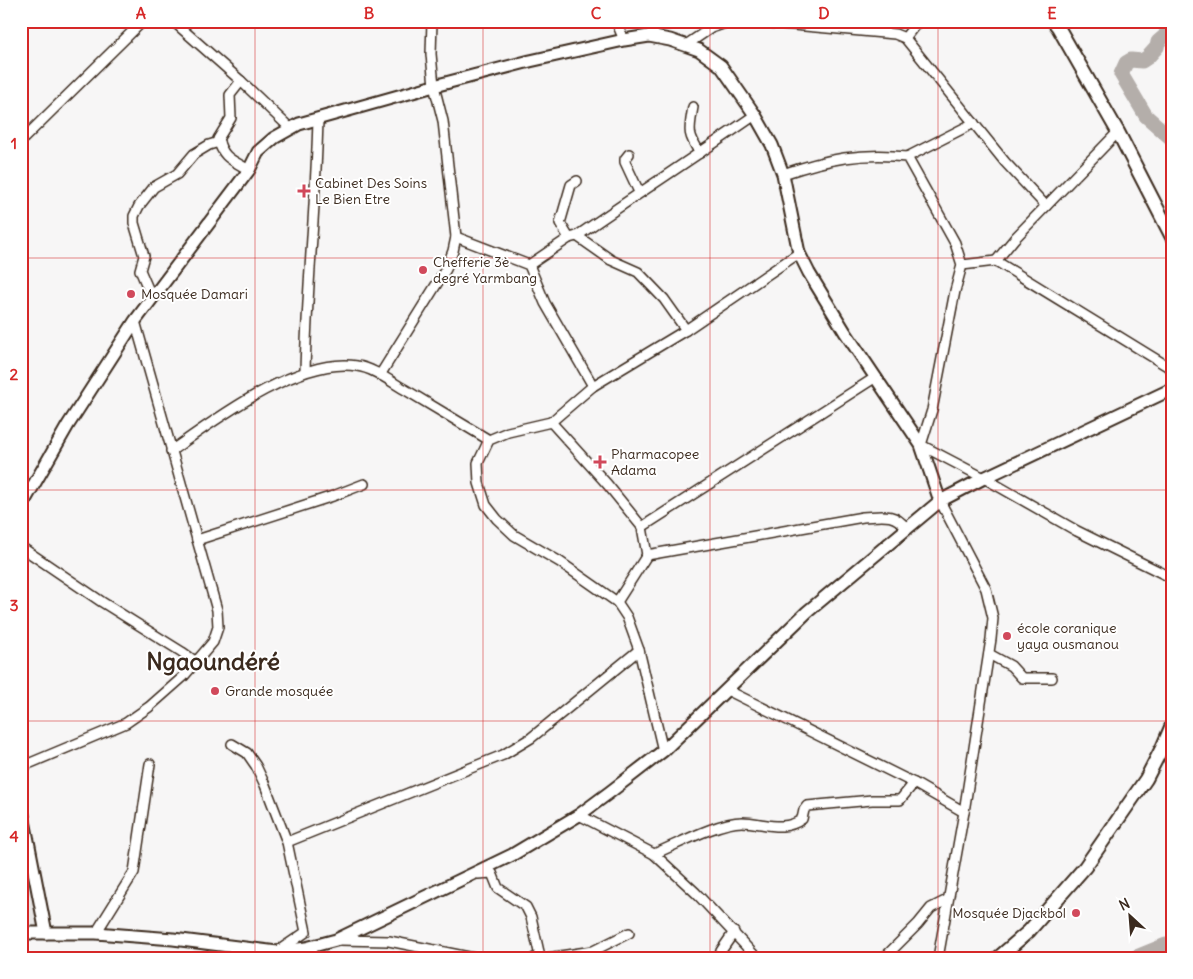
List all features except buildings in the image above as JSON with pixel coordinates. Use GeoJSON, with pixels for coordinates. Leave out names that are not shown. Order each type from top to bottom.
{"type":"FeatureCollection","features":[{"type":"Feature","properties":{"kind":"main road"},"geometry":{"type":"LineString","coordinates":[[1053,21],[1118,132],[1172,237]]}},
{"type":"Feature","properties":{"kind":"main road"},"geometry":{"type":"LineString","coordinates":[[998,958],[1029,931],[1085,867],[1146,779],[1172,724]]}},
{"type":"Feature","properties":{"kind":"street"},"geometry":{"type":"LineString","coordinates":[[21,141],[143,21]]}},
{"type":"Feature","properties":{"kind":"street"},"geometry":{"type":"LineString","coordinates":[[380,375],[446,269],[456,237],[444,121],[434,86],[431,54],[432,21]]}},
{"type":"Feature","properties":{"kind":"street"},"geometry":{"type":"LineString","coordinates":[[616,21],[624,40]]}},
{"type":"Feature","properties":{"kind":"street"},"geometry":{"type":"LineString","coordinates":[[649,36],[660,21]]}},
{"type":"Feature","properties":{"kind":"street"},"geometry":{"type":"LineString","coordinates":[[686,45],[711,28],[731,21]]}},
{"type":"Feature","properties":{"kind":"street"},"geometry":{"type":"LineString","coordinates":[[749,21],[886,33],[905,38],[1005,162],[1046,206]]}},
{"type":"Feature","properties":{"kind":"street"},"geometry":{"type":"LineString","coordinates":[[905,38],[918,21]]}},
{"type":"Feature","properties":{"kind":"street"},"geometry":{"type":"LineString","coordinates":[[174,22],[241,81],[290,128]]}},
{"type":"Feature","properties":{"kind":"street"},"geometry":{"type":"LineString","coordinates":[[21,507],[68,425],[135,321],[249,170],[258,152],[274,138],[299,124],[434,86],[530,61],[624,40],[649,36],[699,50],[721,66],[755,115],[772,145],[783,174],[799,253],[845,332],[921,445],[940,501],[986,589],[991,603],[993,618],[989,654],[938,958]]}},
{"type":"Feature","properties":{"kind":"street"},"geometry":{"type":"LineString","coordinates":[[241,81],[230,95],[230,118],[218,139],[221,149],[227,157],[249,170]]}},
{"type":"Feature","properties":{"kind":"street"},"geometry":{"type":"LineString","coordinates":[[693,107],[690,138],[700,153]]}},
{"type":"Feature","properties":{"kind":"street"},"geometry":{"type":"LineString","coordinates":[[529,264],[573,237],[755,115]]}},
{"type":"Feature","properties":{"kind":"street"},"geometry":{"type":"LineString","coordinates":[[305,371],[306,314],[317,160],[318,119]]}},
{"type":"Feature","properties":{"kind":"street"},"geometry":{"type":"LineString","coordinates":[[783,174],[836,158],[857,155],[886,154],[907,157],[974,123]]}},
{"type":"Feature","properties":{"kind":"street"},"geometry":{"type":"LineString","coordinates":[[996,261],[1118,132]]}},
{"type":"Feature","properties":{"kind":"street"},"geometry":{"type":"LineString","coordinates":[[152,298],[140,270],[144,256],[134,223],[136,212],[154,187],[177,174],[194,154],[209,145],[219,142]]}},
{"type":"Feature","properties":{"kind":"street"},"geometry":{"type":"LineString","coordinates":[[629,154],[625,162],[639,192]]}},
{"type":"Feature","properties":{"kind":"street"},"geometry":{"type":"LineString","coordinates":[[907,157],[955,243],[962,264],[932,410],[921,445]]}},
{"type":"Feature","properties":{"kind":"street"},"geometry":{"type":"LineString","coordinates":[[577,181],[571,185],[560,223],[573,237],[610,260],[638,272],[664,299],[686,330]]}},
{"type":"Feature","properties":{"kind":"street"},"geometry":{"type":"LineString","coordinates":[[456,237],[529,264],[544,303],[593,386]]}},
{"type":"Feature","properties":{"kind":"street"},"geometry":{"type":"LineString","coordinates":[[663,751],[639,650],[627,617],[617,602],[560,562],[514,535],[497,519],[486,505],[479,483],[478,463],[489,440],[508,432],[551,422],[593,386],[686,330],[799,253]]}},
{"type":"Feature","properties":{"kind":"street"},"geometry":{"type":"LineString","coordinates":[[962,264],[996,261],[1172,368]]}},
{"type":"Feature","properties":{"kind":"street"},"geometry":{"type":"LineString","coordinates":[[21,766],[126,723],[149,707],[183,677],[196,662],[213,642],[218,627],[217,610],[135,321]]}},
{"type":"Feature","properties":{"kind":"street"},"geometry":{"type":"LineString","coordinates":[[171,451],[220,416],[265,390],[305,371],[334,364],[358,366],[380,375],[489,440]]}},
{"type":"Feature","properties":{"kind":"street"},"geometry":{"type":"LineString","coordinates":[[642,527],[876,377]]}},
{"type":"Feature","properties":{"kind":"street"},"geometry":{"type":"LineString","coordinates":[[278,952],[306,948],[336,940],[512,855],[579,815],[663,751],[807,612],[940,501],[1172,388]]}},
{"type":"Feature","properties":{"kind":"street"},"geometry":{"type":"LineString","coordinates":[[551,422],[607,484],[642,527],[647,555],[617,602]]}},
{"type":"Feature","properties":{"kind":"street"},"geometry":{"type":"LineString","coordinates":[[921,445],[984,478],[1077,531],[1172,578]]}},
{"type":"Feature","properties":{"kind":"street"},"geometry":{"type":"LineString","coordinates":[[196,540],[364,484]]}},
{"type":"Feature","properties":{"kind":"street"},"geometry":{"type":"LineString","coordinates":[[647,555],[863,517],[886,515],[894,517],[901,521],[906,528]]}},
{"type":"Feature","properties":{"kind":"street"},"geometry":{"type":"LineString","coordinates":[[21,547],[196,662]]}},
{"type":"Feature","properties":{"kind":"street"},"geometry":{"type":"LineString","coordinates":[[287,842],[503,755],[531,738],[639,650]]}},
{"type":"Feature","properties":{"kind":"street"},"geometry":{"type":"LineString","coordinates":[[989,654],[1012,666],[1022,678],[1052,678]]}},
{"type":"Feature","properties":{"kind":"street"},"geometry":{"type":"LineString","coordinates":[[727,690],[914,783],[964,812]]}},
{"type":"Feature","properties":{"kind":"street"},"geometry":{"type":"LineString","coordinates":[[232,744],[247,753],[256,766],[287,842],[306,932],[278,952]]}},
{"type":"Feature","properties":{"kind":"street"},"geometry":{"type":"LineString","coordinates":[[96,934],[134,872],[150,764]]}},
{"type":"Feature","properties":{"kind":"street"},"geometry":{"type":"LineString","coordinates":[[654,854],[678,842],[740,822],[782,827],[794,825],[802,819],[807,806],[872,800],[900,800],[914,783]]}},
{"type":"Feature","properties":{"kind":"street"},"geometry":{"type":"LineString","coordinates":[[21,805],[46,932]]}},
{"type":"Feature","properties":{"kind":"street"},"geometry":{"type":"LineString","coordinates":[[579,815],[654,854],[734,932],[757,958]]}},
{"type":"Feature","properties":{"kind":"street"},"geometry":{"type":"LineString","coordinates":[[467,876],[492,873],[498,888],[526,907],[531,918],[539,952],[534,958]]}},
{"type":"Feature","properties":{"kind":"street"},"geometry":{"type":"LineString","coordinates":[[884,958],[931,908],[947,900]]}},
{"type":"Feature","properties":{"kind":"street"},"geometry":{"type":"LineString","coordinates":[[21,933],[46,932],[173,939],[278,952],[301,957]]}},
{"type":"Feature","properties":{"kind":"street"},"geometry":{"type":"LineString","coordinates":[[719,958],[721,951],[734,932]]}},
{"type":"Feature","properties":{"kind":"street"},"geometry":{"type":"LineString","coordinates":[[546,958],[593,951],[629,933]]}},
{"type":"Feature","properties":{"kind":"street"},"geometry":{"type":"LineString","coordinates":[[336,940],[389,940],[474,958]]}},
{"type":"Feature","properties":{"kind":"shaded area"},"geometry":{"type":"Polygon","coordinates":[[[21,805],[46,933],[21,933],[21,805]]]}},
{"type":"Feature","properties":{"kind":"waterway"},"geometry":{"type":"LineString","coordinates":[[1171,21],[1165,36],[1158,42],[1157,47],[1148,57],[1142,61],[1131,60],[1126,63],[1121,74],[1146,116],[1172,139]]}},
{"type":"Feature","properties":{"kind":"waterway"},"geometry":{"type":"LineString","coordinates":[[1134,958],[1166,945],[1172,945]]}},
{"type":"Feature","properties":{"kind":"place","name":"Cabinet Des Soins Le Bien Etre"},"geometry":{"type":"Point","coordinates":[304,191]}},
{"type":"Feature","properties":{"kind":"place","name":"Chefferie 3è degré Yarmbang"},"geometry":{"type":"Point","coordinates":[423,270]}},
{"type":"Feature","properties":{"kind":"place","name":"Mosquée Damari"},"geometry":{"type":"Point","coordinates":[131,294]}},
{"type":"Feature","properties":{"kind":"place","name":"Pharmacopee Adama"},"geometry":{"type":"Point","coordinates":[600,462]}},
{"type":"Feature","properties":{"kind":"place","name":"école coranique yaya ousmanou"},"geometry":{"type":"Point","coordinates":[1007,636]}},
{"type":"Feature","properties":{"kind":"place","name":"Grande mosquée"},"geometry":{"type":"Point","coordinates":[215,691]}},
{"type":"Feature","properties":{"kind":"place","name":"Mosquée Djackbol"},"geometry":{"type":"Point","coordinates":[1076,913]}},
{"type":"Feature","properties":{"kind":"district","name":"Ngaoundéré"},"geometry":{"type":"Point","coordinates":[213,661]}}]}
